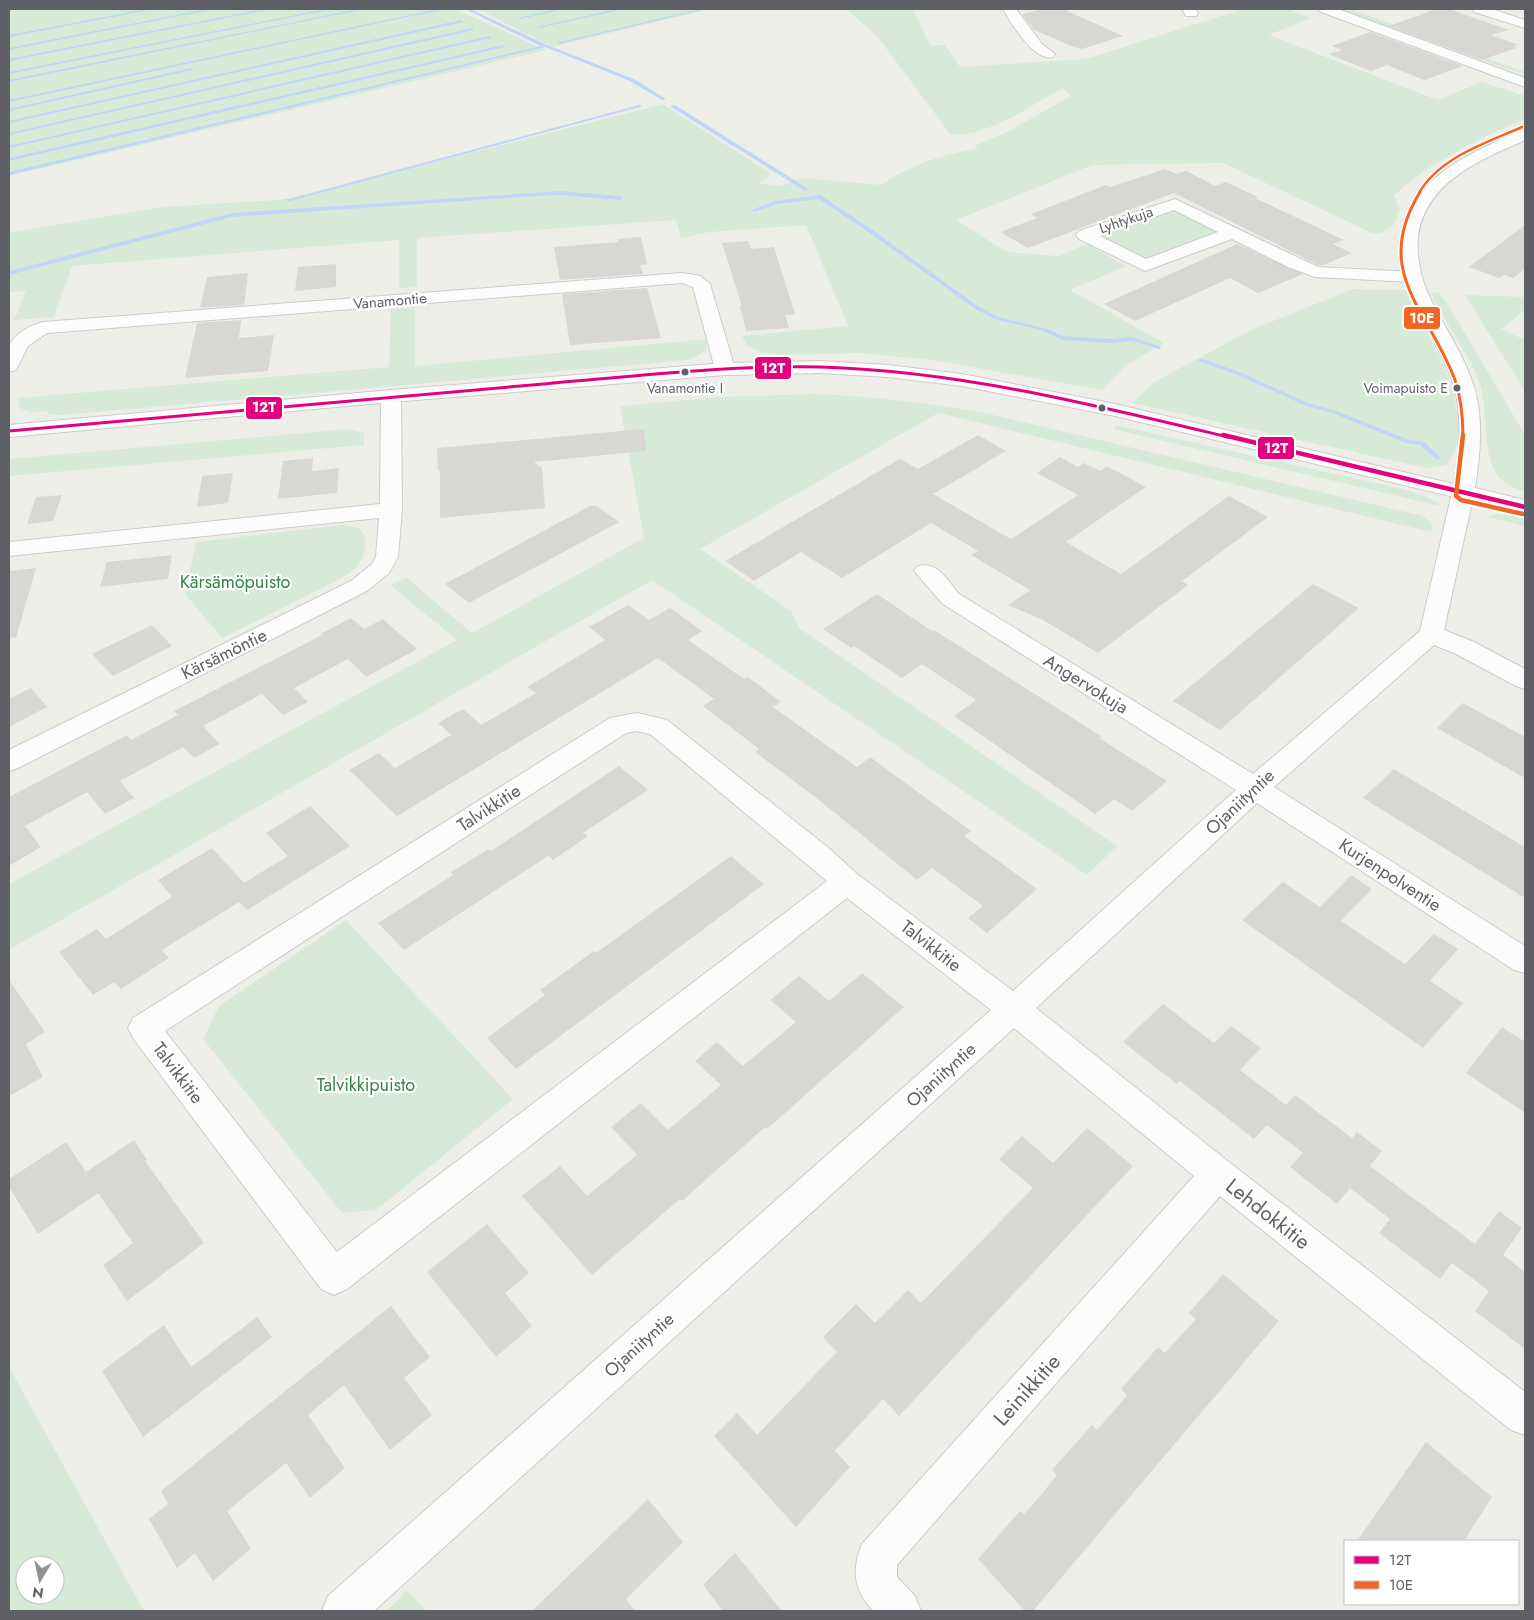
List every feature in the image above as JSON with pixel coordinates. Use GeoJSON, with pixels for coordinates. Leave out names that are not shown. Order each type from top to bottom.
{"type":"FeatureCollection","features":[{"type":"Feature","properties":{"kind":"street"},"geometry":{"type":"LineString","coordinates":[[1009,9],[1037,47],[1048,54]]}},
{"type":"Feature","properties":{"kind":"street"},"geometry":{"type":"LineString","coordinates":[[1326,9],[1525,82]]}},
{"type":"Feature","properties":{"kind":"street"},"geometry":{"type":"LineString","coordinates":[[1480,9],[1525,24]]}},
{"type":"Feature","properties":{"kind":"street"},"geometry":{"type":"LineString","coordinates":[[1525,134],[1472,158],[1451,171],[1428,193],[1414,216],[1408,236],[1408,261],[1412,278],[1460,373],[1470,406],[1471,431],[1463,493],[1431,634],[1465,648],[1525,680]]}},
{"type":"Feature","properties":{"kind":"street","name":"Lyhtykuja"},"geometry":{"type":"LineString","coordinates":[[1234,232],[1146,266],[1085,235],[1173,204],[1234,232],[1315,272],[1412,278]]}},
{"type":"Feature","properties":{"kind":"street","name":"Vanamontie"},"geometry":{"type":"LineString","coordinates":[[9,366],[16,347],[22,339],[44,328],[682,278],[694,280],[701,284],[725,369]]}},
{"type":"Feature","properties":{"kind":"street"},"geometry":{"type":"LineString","coordinates":[[9,432],[391,396],[725,369],[777,366],[829,367],[888,371],[962,380],[1115,410],[1525,507]]}},
{"type":"Feature","properties":{"kind":"street","name":"Kärsämöntie"},"geometry":{"type":"LineString","coordinates":[[9,761],[359,586],[382,568],[387,558],[390,510],[391,396]]}},
{"type":"Feature","properties":{"kind":"street"},"geometry":{"type":"LineString","coordinates":[[9,549],[390,510]]}},
{"type":"Feature","properties":{"kind":"street","name":"Angervokuja"},"geometry":{"type":"LineString","coordinates":[[926,571],[951,599],[1254,789]]}},
{"type":"Feature","properties":{"kind":"street","name":"Ojaniityntie"},"geometry":{"type":"LineString","coordinates":[[342,1611],[1014,1010],[1254,789],[1431,634]]}},
{"type":"Feature","properties":{"kind":"street","name":"Talvikkitie"},"geometry":{"type":"LineString","coordinates":[[847,882],[334,1277],[144,1028],[619,725],[638,722],[658,727],[821,858],[847,882],[1014,1010]]}},
{"type":"Feature","properties":{"kind":"street","name":"Kurjenpolventie"},"geometry":{"type":"LineString","coordinates":[[1254,789],[1525,961]]}},
{"type":"Feature","properties":{"kind":"street","name":"Lehdokkitie"},"geometry":{"type":"LineString","coordinates":[[1014,1010],[1050,1037],[1218,1174],[1525,1416]]}},
{"type":"Feature","properties":{"kind":"street","name":"Leinikkitie"},"geometry":{"type":"LineString","coordinates":[[900,1611],[877,1585],[876,1558],[1218,1174]]}},
{"type":"Feature","properties":{"kind":"green space"},"geometry":{"type":"Polygon","coordinates":[[[9,9],[455,9],[546,50],[9,176],[9,9]]]}},
{"type":"Feature","properties":{"kind":"green space"},"geometry":{"type":"Polygon","coordinates":[[[478,9],[710,9],[552,47],[478,9]]]}},
{"type":"Feature","properties":{"kind":"green space"},"geometry":{"type":"Polygon","coordinates":[[[846,9],[913,9],[930,45],[945,45],[960,67],[1086,59],[1243,9],[1288,9],[1311,18],[1269,35],[1438,100],[1482,82],[1525,96],[1525,119],[1481,138],[1425,170],[1394,195],[1400,209],[1394,225],[1380,233],[1372,233],[1223,163],[1092,165],[956,220],[1007,252],[1058,256],[1087,244],[1126,266],[1070,290],[1164,343],[1126,365],[1102,390],[932,360],[859,353],[785,355],[760,352],[747,345],[742,336],[848,326],[806,225],[710,232],[681,238],[676,220],[417,238],[417,287],[399,288],[399,240],[72,266],[54,317],[14,320],[26,291],[9,292],[9,233],[161,207],[278,200],[301,196],[663,104],[770,173],[768,178],[757,183],[779,186],[803,178],[882,185],[915,166],[956,153],[980,148],[974,146],[1009,131],[1071,96],[1062,88],[1022,112],[995,125],[966,134],[951,135],[877,36],[846,9]]]}},
{"type":"Feature","properties":{"kind":"green space"},"geometry":{"type":"Polygon","coordinates":[[[1338,9],[1350,9],[1525,72],[1525,75],[1338,9]]]}},
{"type":"Feature","properties":{"kind":"green space"},"geometry":{"type":"Polygon","coordinates":[[[1174,208],[1218,231],[1145,260],[1100,237],[1174,208]]]}},
{"type":"Feature","properties":{"kind":"green space"},"geometry":{"type":"Polygon","coordinates":[[[1353,289],[1405,290],[1435,347],[1452,390],[1459,432],[1455,451],[1447,465],[1427,468],[1132,403],[1154,382],[1253,329],[1353,289]]]}},
{"type":"Feature","properties":{"kind":"green space"},"geometry":{"type":"Polygon","coordinates":[[[1431,292],[1439,293],[1447,303],[1525,435],[1525,491],[1506,484],[1493,467],[1488,449],[1483,398],[1477,375],[1431,292]]]}},
{"type":"Feature","properties":{"kind":"green space"},"geometry":{"type":"Polygon","coordinates":[[[1465,295],[1525,297],[1525,310],[1501,329],[1525,340],[1525,391],[1465,295]]]}},
{"type":"Feature","properties":{"kind":"green space"},"geometry":{"type":"Polygon","coordinates":[[[415,307],[415,366],[707,339],[707,343],[702,353],[688,360],[62,415],[50,415],[47,411],[29,412],[20,408],[18,398],[389,367],[391,309],[415,307]]]}},
{"type":"Feature","properties":{"kind":"green space"},"geometry":{"type":"Polygon","coordinates":[[[814,394],[902,401],[989,414],[1423,516],[1433,525],[1431,532],[938,413],[700,549],[791,611],[799,628],[1117,846],[1087,875],[652,580],[9,950],[9,884],[457,640],[390,585],[407,578],[472,633],[644,538],[620,406],[721,397],[814,394]]]}},
{"type":"Feature","properties":{"kind":"green space"},"geometry":{"type":"Polygon","coordinates":[[[1115,426],[1407,490],[1427,497],[1440,506],[1117,430],[1114,429],[1115,426]]]}},
{"type":"Feature","properties":{"kind":"green space"},"geometry":{"type":"Polygon","coordinates":[[[349,429],[364,433],[364,445],[9,476],[9,459],[349,429]]]}},
{"type":"Feature","properties":{"kind":"green space"},"geometry":{"type":"Polygon","coordinates":[[[1498,514],[1525,517],[1525,526],[1487,517],[1498,514]]]}},
{"type":"Feature","properties":{"kind":"green space","name":"Kärsämöpuisto"},"geometry":{"type":"Polygon","coordinates":[[[344,525],[358,528],[365,537],[363,556],[356,567],[338,580],[222,638],[185,594],[196,542],[344,525]]]}},
{"type":"Feature","properties":{"kind":"green space","name":"Talvikkipuisto"},"geometry":{"type":"Polygon","coordinates":[[[346,920],[513,1099],[376,1210],[342,1213],[203,1039],[219,1006],[346,920]]]}},
{"type":"Feature","properties":{"kind":"green space"},"geometry":{"type":"Polygon","coordinates":[[[9,1367],[144,1611],[9,1611],[9,1367]]]}},
{"type":"Feature","properties":{"kind":"green space"},"geometry":{"type":"Polygon","coordinates":[[[407,1590],[426,1611],[387,1611],[407,1590]]]}},
{"type":"Feature","properties":{"kind":"building"},"geometry":{"type":"Polygon","coordinates":[[[1044,9],[1063,9],[1123,36],[1082,49],[1074,47],[1034,30],[1022,14],[1044,9]]]}},
{"type":"Feature","properties":{"kind":"building"},"geometry":{"type":"Polygon","coordinates":[[[1436,9],[1449,9],[1509,30],[1491,35],[1518,45],[1514,46],[1517,48],[1481,60],[1389,26],[1436,9]]]}},
{"type":"Feature","properties":{"kind":"building"},"geometry":{"type":"Polygon","coordinates":[[[1370,32],[1463,66],[1424,80],[1387,65],[1371,71],[1328,54],[1342,50],[1332,46],[1370,32]]]}},
{"type":"Feature","properties":{"kind":"building"},"geometry":{"type":"Polygon","coordinates":[[[1165,169],[1176,174],[1186,171],[1215,186],[1226,182],[1258,197],[1255,198],[1344,240],[1333,244],[1352,253],[1324,265],[1318,265],[1174,193],[1028,248],[1000,232],[1037,218],[1031,214],[1106,185],[1110,187],[1165,169]]]}},
{"type":"Feature","properties":{"kind":"building"},"geometry":{"type":"Polygon","coordinates":[[[1525,225],[1525,269],[1513,278],[1504,275],[1499,278],[1469,267],[1525,225]]]}},
{"type":"Feature","properties":{"kind":"building"},"geometry":{"type":"Polygon","coordinates":[[[641,237],[647,264],[640,265],[643,274],[560,280],[554,247],[618,242],[618,239],[641,237]]]}},
{"type":"Feature","properties":{"kind":"building"},"geometry":{"type":"Polygon","coordinates":[[[748,241],[751,249],[774,247],[795,314],[785,315],[789,328],[746,331],[740,306],[742,306],[722,243],[748,241]]]}},
{"type":"Feature","properties":{"kind":"building"},"geometry":{"type":"Polygon","coordinates":[[[1237,244],[1303,274],[1258,293],[1230,278],[1135,321],[1104,304],[1237,244]]]}},
{"type":"Feature","properties":{"kind":"building"},"geometry":{"type":"Polygon","coordinates":[[[336,264],[336,287],[295,291],[298,267],[336,264]]]}},
{"type":"Feature","properties":{"kind":"building"},"geometry":{"type":"Polygon","coordinates":[[[248,273],[244,305],[200,308],[207,277],[248,273]]]}},
{"type":"Feature","properties":{"kind":"building"},"geometry":{"type":"Polygon","coordinates":[[[647,288],[661,338],[570,345],[562,294],[647,288]]]}},
{"type":"Feature","properties":{"kind":"building"},"geometry":{"type":"Polygon","coordinates":[[[241,320],[239,338],[274,335],[268,371],[185,378],[197,323],[241,320]]]}},
{"type":"Feature","properties":{"kind":"building"},"geometry":{"type":"Polygon","coordinates":[[[644,429],[646,451],[534,462],[542,468],[545,508],[440,518],[440,471],[438,471],[437,448],[644,429]]]}},
{"type":"Feature","properties":{"kind":"building"},"geometry":{"type":"Polygon","coordinates":[[[978,435],[1006,451],[933,494],[1011,539],[1078,495],[1037,473],[1060,457],[1078,467],[1084,463],[1100,471],[1107,466],[1146,487],[1066,542],[1121,574],[1229,496],[1268,517],[1182,581],[1188,585],[1098,653],[1043,620],[1008,605],[1030,590],[971,555],[978,551],[931,523],[842,578],[801,552],[754,581],[725,561],[900,459],[918,469],[978,435]]]}},
{"type":"Feature","properties":{"kind":"building"},"geometry":{"type":"Polygon","coordinates":[[[313,458],[312,471],[339,468],[337,493],[278,499],[283,461],[313,458]]]}},
{"type":"Feature","properties":{"kind":"building"},"geometry":{"type":"Polygon","coordinates":[[[233,473],[228,503],[197,507],[202,476],[233,473]]]}},
{"type":"Feature","properties":{"kind":"building"},"geometry":{"type":"Polygon","coordinates":[[[62,495],[53,521],[27,524],[36,497],[62,495]]]}},
{"type":"Feature","properties":{"kind":"building"},"geometry":{"type":"Polygon","coordinates":[[[590,506],[597,506],[619,522],[469,603],[445,584],[590,506]]]}},
{"type":"Feature","properties":{"kind":"building"},"geometry":{"type":"Polygon","coordinates":[[[172,555],[168,579],[100,587],[107,562],[172,555]]]}},
{"type":"Feature","properties":{"kind":"building"},"geometry":{"type":"Polygon","coordinates":[[[36,568],[16,638],[9,637],[9,571],[36,568]]]}},
{"type":"Feature","properties":{"kind":"building"},"geometry":{"type":"Polygon","coordinates":[[[1313,584],[1359,608],[1220,730],[1173,701],[1313,584]]]}},
{"type":"Feature","properties":{"kind":"building"},"geometry":{"type":"Polygon","coordinates":[[[877,594],[932,631],[934,630],[1101,736],[1099,738],[1167,781],[1132,811],[1114,799],[1095,814],[954,716],[976,700],[922,664],[902,678],[854,646],[851,648],[823,629],[877,594]]]}},
{"type":"Feature","properties":{"kind":"building"},"geometry":{"type":"Polygon","coordinates":[[[628,605],[649,620],[670,608],[702,631],[688,640],[744,679],[748,677],[781,702],[773,707],[857,767],[870,757],[971,831],[964,836],[1037,889],[987,933],[968,918],[983,906],[932,868],[917,880],[819,800],[755,752],[759,749],[703,706],[714,699],[658,658],[397,816],[349,770],[379,753],[395,768],[451,735],[438,723],[463,709],[481,725],[536,693],[527,687],[605,640],[589,627],[628,605]]]}},
{"type":"Feature","properties":{"kind":"building"},"geometry":{"type":"Polygon","coordinates":[[[351,618],[364,629],[383,619],[417,649],[366,677],[348,659],[294,688],[308,702],[283,715],[262,694],[203,726],[220,744],[194,758],[183,747],[120,781],[134,798],[105,814],[87,792],[25,826],[41,847],[9,866],[9,797],[127,735],[131,740],[178,715],[174,711],[322,635],[320,634],[351,618]]]}},
{"type":"Feature","properties":{"kind":"building"},"geometry":{"type":"Polygon","coordinates":[[[152,625],[172,646],[113,676],[92,654],[152,625]]]}},
{"type":"Feature","properties":{"kind":"building"},"geometry":{"type":"Polygon","coordinates":[[[31,688],[47,707],[9,727],[9,699],[31,688]]]}},
{"type":"Feature","properties":{"kind":"building"},"geometry":{"type":"Polygon","coordinates":[[[1463,703],[1525,737],[1525,778],[1437,728],[1463,703]]]}},
{"type":"Feature","properties":{"kind":"building"},"geometry":{"type":"Polygon","coordinates":[[[619,766],[648,790],[583,833],[588,836],[553,860],[548,856],[404,950],[378,923],[453,875],[451,872],[489,849],[491,851],[619,766]]]}},
{"type":"Feature","properties":{"kind":"building"},"geometry":{"type":"Polygon","coordinates":[[[1394,769],[1525,847],[1525,898],[1363,798],[1394,769]]]}},
{"type":"Feature","properties":{"kind":"building"},"geometry":{"type":"Polygon","coordinates":[[[310,806],[350,846],[247,910],[239,902],[162,950],[169,958],[121,989],[114,982],[93,995],[59,952],[97,929],[106,939],[172,897],[158,880],[212,848],[244,883],[288,856],[266,833],[310,806]]]}},
{"type":"Feature","properties":{"kind":"building"},"geometry":{"type":"Polygon","coordinates":[[[731,856],[764,884],[516,1069],[487,1038],[545,995],[540,990],[594,951],[596,953],[731,856]]]}},
{"type":"Feature","properties":{"kind":"building"},"geometry":{"type":"Polygon","coordinates":[[[1351,875],[1372,889],[1341,921],[1405,964],[1434,934],[1458,949],[1430,981],[1463,1003],[1423,1048],[1242,920],[1283,882],[1320,907],[1351,875]]]}},
{"type":"Feature","properties":{"kind":"building"},"geometry":{"type":"Polygon","coordinates":[[[862,973],[904,1007],[767,1129],[765,1127],[682,1201],[680,1199],[592,1275],[522,1196],[560,1166],[587,1196],[637,1155],[611,1127],[641,1103],[668,1130],[721,1085],[695,1061],[717,1042],[743,1066],[796,1022],[770,1000],[799,976],[829,1001],[862,973]]]}},
{"type":"Feature","properties":{"kind":"building"},"geometry":{"type":"Polygon","coordinates":[[[9,980],[45,1032],[26,1044],[43,1077],[9,1096],[9,980]]]}},
{"type":"Feature","properties":{"kind":"building"},"geometry":{"type":"Polygon","coordinates":[[[1163,1004],[1214,1043],[1231,1026],[1261,1048],[1240,1070],[1286,1105],[1295,1095],[1352,1138],[1357,1132],[1382,1151],[1370,1166],[1475,1244],[1499,1211],[1522,1228],[1503,1255],[1525,1272],[1525,1349],[1475,1311],[1489,1291],[1452,1263],[1440,1279],[1379,1233],[1390,1219],[1350,1188],[1337,1204],[1290,1167],[1303,1153],[1267,1125],[1254,1139],[1180,1081],[1177,1084],[1123,1042],[1163,1004]]]}},
{"type":"Feature","properties":{"kind":"building"},"geometry":{"type":"Polygon","coordinates":[[[1502,1027],[1525,1042],[1525,1113],[1466,1073],[1502,1027]]]}},
{"type":"Feature","properties":{"kind":"building"},"geometry":{"type":"Polygon","coordinates":[[[1087,1128],[1133,1166],[899,1416],[883,1399],[835,1451],[850,1467],[796,1527],[714,1436],[737,1413],[757,1435],[837,1352],[823,1337],[856,1304],[875,1323],[908,1290],[921,1303],[1033,1188],[999,1159],[1022,1136],[1053,1163],[1087,1128]]]}},
{"type":"Feature","properties":{"kind":"building"},"geometry":{"type":"Polygon","coordinates":[[[134,1140],[147,1160],[145,1161],[204,1243],[127,1301],[103,1265],[133,1243],[98,1193],[38,1234],[9,1187],[9,1179],[66,1142],[86,1172],[134,1140]]]}},
{"type":"Feature","properties":{"kind":"building"},"geometry":{"type":"Polygon","coordinates":[[[487,1224],[529,1273],[505,1293],[532,1326],[496,1357],[427,1272],[487,1224]]]}},
{"type":"Feature","properties":{"kind":"building"},"geometry":{"type":"Polygon","coordinates":[[[1223,1274],[1279,1321],[1033,1611],[1025,1611],[978,1559],[1020,1511],[1024,1514],[1041,1495],[1057,1475],[1052,1470],[1092,1425],[1097,1430],[1113,1412],[1127,1395],[1121,1389],[1158,1347],[1165,1353],[1196,1319],[1189,1313],[1223,1274]]]}},
{"type":"Feature","properties":{"kind":"building"},"geometry":{"type":"Polygon","coordinates":[[[391,1306],[430,1357],[404,1378],[432,1415],[390,1450],[344,1385],[308,1415],[345,1468],[310,1498],[286,1463],[227,1511],[251,1549],[213,1581],[195,1553],[177,1568],[149,1519],[168,1504],[161,1491],[391,1306]]]}},
{"type":"Feature","properties":{"kind":"building"},"geometry":{"type":"Polygon","coordinates":[[[257,1317],[272,1337],[143,1437],[102,1371],[164,1325],[191,1367],[257,1317]]]}},
{"type":"Feature","properties":{"kind":"building"},"geometry":{"type":"Polygon","coordinates":[[[1426,1442],[1492,1497],[1465,1540],[1358,1540],[1426,1442]]]}},
{"type":"Feature","properties":{"kind":"building"},"geometry":{"type":"Polygon","coordinates":[[[648,1499],[683,1542],[626,1599],[635,1611],[532,1611],[648,1499]]]}},
{"type":"Feature","properties":{"kind":"building"},"geometry":{"type":"Polygon","coordinates":[[[735,1553],[782,1611],[723,1611],[703,1585],[735,1553]]]}},
{"type":"Feature","properties":{"kind":"waterway"},"geometry":{"type":"LineString","coordinates":[[9,36],[152,9]]}},
{"type":"Feature","properties":{"kind":"waterway"},"geometry":{"type":"LineString","coordinates":[[9,49],[212,9]]}},
{"type":"Feature","properties":{"kind":"waterway"},"geometry":{"type":"LineString","coordinates":[[9,60],[269,9]]}},
{"type":"Feature","properties":{"kind":"waterway"},"geometry":{"type":"LineString","coordinates":[[9,73],[331,9]]}},
{"type":"Feature","properties":{"kind":"waterway"},"geometry":{"type":"LineString","coordinates":[[9,81],[363,9]]}},
{"type":"Feature","properties":{"kind":"waterway"},"geometry":{"type":"LineString","coordinates":[[9,101],[443,9]]}},
{"type":"Feature","properties":{"kind":"waterway"},"geometry":{"type":"LineString","coordinates":[[467,9],[545,46]]}},
{"type":"Feature","properties":{"kind":"waterway"},"geometry":{"type":"LineString","coordinates":[[520,18],[562,9]]}},
{"type":"Feature","properties":{"kind":"waterway"},"geometry":{"type":"LineString","coordinates":[[539,27],[622,9]]}},
{"type":"Feature","properties":{"kind":"waterway"},"geometry":{"type":"LineString","coordinates":[[558,43],[704,9]]}},
{"type":"Feature","properties":{"kind":"waterway"},"geometry":{"type":"LineString","coordinates":[[9,122],[461,21]]}},
{"type":"Feature","properties":{"kind":"waterway"},"geometry":{"type":"LineString","coordinates":[[9,134],[472,29]]}},
{"type":"Feature","properties":{"kind":"waterway"},"geometry":{"type":"LineString","coordinates":[[9,147],[489,37]]}},
{"type":"Feature","properties":{"kind":"waterway"},"geometry":{"type":"LineString","coordinates":[[9,160],[503,46]]}},
{"type":"Feature","properties":{"kind":"waterway"},"geometry":{"type":"LineString","coordinates":[[9,174],[545,46]]}},
{"type":"Feature","properties":{"kind":"waterway"},"geometry":{"type":"LineString","coordinates":[[545,46],[632,80],[664,99]]}},
{"type":"Feature","properties":{"kind":"waterway"},"geometry":{"type":"LineString","coordinates":[[9,110],[191,69]]}},
{"type":"Feature","properties":{"kind":"waterway"},"geometry":{"type":"LineString","coordinates":[[288,200],[641,106]]}},
{"type":"Feature","properties":{"kind":"waterway"},"geometry":{"type":"LineString","coordinates":[[673,106],[807,190]]}},
{"type":"Feature","properties":{"kind":"waterway"},"geometry":{"type":"LineString","coordinates":[[9,273],[232,215],[537,194],[561,193],[620,198]]}},
{"type":"Feature","properties":{"kind":"waterway"},"geometry":{"type":"LineString","coordinates":[[754,210],[776,203],[820,197],[976,307],[996,318],[1046,330],[1062,338],[1111,341],[1132,339],[1159,347]]}},
{"type":"Feature","properties":{"kind":"waterway"},"geometry":{"type":"LineString","coordinates":[[1201,360],[1240,374],[1306,404],[1337,413],[1408,442],[1422,443],[1438,458]]}},
{"type":"Feature","properties":{"kind":"transit line","name":"10E"},"geometry":{"type":"LineString","coordinates":[[1522,127],[1465,153],[1447,164],[1433,176],[1421,190],[1412,205],[1402,238],[1401,256],[1403,274],[1409,292],[1450,367],[1459,394],[1463,430],[1456,496],[1461,500],[1523,514]]}},
{"type":"Feature","properties":{"kind":"transit line","name":"12T"},"geometry":{"type":"LineString","coordinates":[[9,431],[391,396],[725,369],[820,367],[888,371],[962,380],[1115,410],[1525,507]]}},
{"type":"Feature","properties":{"kind":"place","name":"Vanamontie I"},"geometry":{"type":"Point","coordinates":[685,372]}},
{"type":"Feature","properties":{"kind":"place","name":"Voimapuisto E"},"geometry":{"type":"Point","coordinates":[1457,388]}}]}
